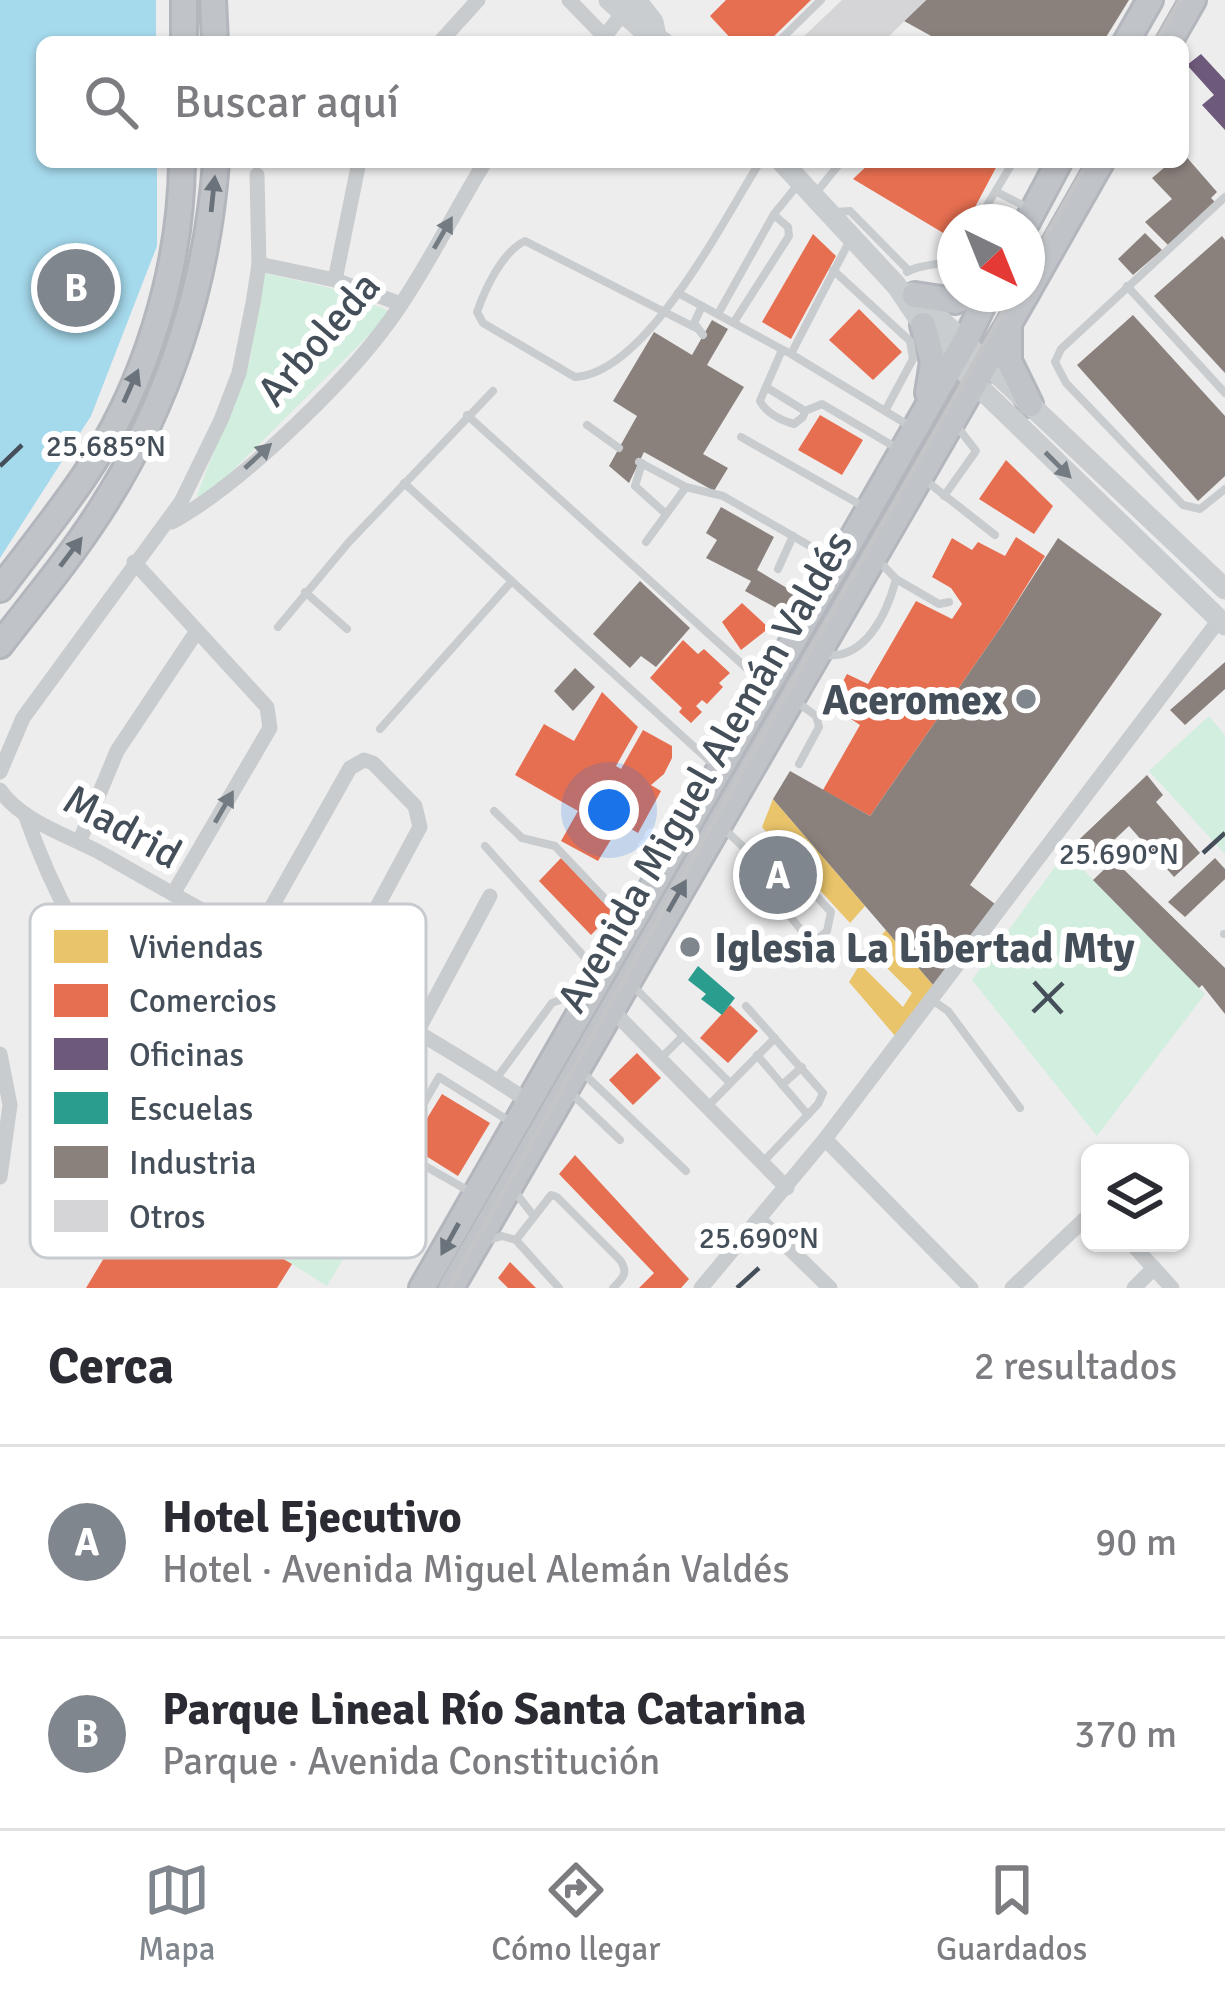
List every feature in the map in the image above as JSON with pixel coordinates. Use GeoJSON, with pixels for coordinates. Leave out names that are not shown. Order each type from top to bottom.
{"type":"FeatureCollection","features":[{"type":"Feature","properties":{"kind":"highway"},"geometry":{"type":"LineString","coordinates":[[184,0],[184,36]]}},
{"type":"Feature","properties":{"kind":"highway"},"geometry":{"type":"LineString","coordinates":[[213,0],[215,36]]}},
{"type":"Feature","properties":{"kind":"highway"},"geometry":{"type":"LineString","coordinates":[[1129,36],[1150,0]]}},
{"type":"Feature","properties":{"kind":"highway"},"geometry":{"type":"LineString","coordinates":[[1172,36],[1192,0]]}},
{"type":"Feature","properties":{"kind":"highway"},"geometry":{"type":"LineString","coordinates":[[0,590],[86,475],[130,390],[171,266],[181,168]]}},
{"type":"Feature","properties":{"kind":"highway"},"geometry":{"type":"LineString","coordinates":[[0,644],[100,511],[158,403],[197,286],[215,168]]}},
{"type":"Feature","properties":{"kind":"highway"},"geometry":{"type":"LineString","coordinates":[[1036,204],[1056,168]]}},
{"type":"Feature","properties":{"kind":"highway","name":"Avenida Miguel Alemán Valdés"},"geometry":{"type":"LineString","coordinates":[[1045,260],[1098,168]]}},
{"type":"Feature","properties":{"kind":"highway"},"geometry":{"type":"LineString","coordinates":[[906,284],[937,295]]}},
{"type":"Feature","properties":{"kind":"highway","name":"Avenida Miguel Alemán Valdés"},"geometry":{"type":"LineString","coordinates":[[422,1288],[979,312]]}},
{"type":"Feature","properties":{"kind":"highway","name":"Avenida Miguel Alemán Valdés"},"geometry":{"type":"LineString","coordinates":[[458,1285],[474,1247],[596,1032],[1016,312]]}},
{"type":"Feature","properties":{"kind":"highway"},"geometry":{"type":"LineString","coordinates":[[1010,323],[1009,362],[1030,404]]}},
{"type":"Feature","properties":{"kind":"highway"},"geometry":{"type":"LineString","coordinates":[[914,430],[933,362],[923,326]]}},
{"type":"Feature","properties":{"kind":"highway"},"geometry":{"type":"LineString","coordinates":[[610,1010],[605,996],[633,938],[628,923]]}},
{"type":"Feature","properties":{"kind":"highway"},"geometry":{"type":"LineString","coordinates":[[510,1184],[511,1165],[532,1122],[521,1113],[553,1087],[573,1054],[596,1032]]}},
{"type":"Feature","properties":{"kind":"main road"},"geometry":{"type":"LineString","coordinates":[[625,3],[653,22],[658,36]]}},
{"type":"Feature","properties":{"kind":"main road"},"geometry":{"type":"LineString","coordinates":[[789,168],[852,236],[906,284],[960,350],[1222,622]]}},
{"type":"Feature","properties":{"kind":"main road"},"geometry":{"type":"LineString","coordinates":[[906,284],[923,326],[960,350]]}},
{"type":"Feature","properties":{"kind":"main road"},"geometry":{"type":"LineString","coordinates":[[981,372],[1030,404],[1221,578]]}},
{"type":"Feature","properties":{"kind":"street"},"geometry":{"type":"LineString","coordinates":[[445,36],[478,0]]}},
{"type":"Feature","properties":{"kind":"street"},"geometry":{"type":"LineString","coordinates":[[568,0],[599,36]]}},
{"type":"Feature","properties":{"kind":"street"},"geometry":{"type":"LineString","coordinates":[[604,36],[625,3]]}},
{"type":"Feature","properties":{"kind":"street"},"geometry":{"type":"LineString","coordinates":[[335,280],[358,168]]}},
{"type":"Feature","properties":{"kind":"street","name":"Arboleda"},"geometry":{"type":"LineString","coordinates":[[165,525],[195,509],[242,472],[375,341],[480,168]]}},
{"type":"Feature","properties":{"kind":"street"},"geometry":{"type":"LineString","coordinates":[[0,772],[23,718],[181,502],[231,397],[259,264],[257,175]]}},
{"type":"Feature","properties":{"kind":"street"},"geometry":{"type":"LineString","coordinates":[[259,264],[335,280],[401,304]]}},
{"type":"Feature","properties":{"kind":"street"},"geometry":{"type":"LineString","coordinates":[[134,562],[267,707],[271,718],[270,728],[173,894]]}},
{"type":"Feature","properties":{"kind":"street"},"geometry":{"type":"LineString","coordinates":[[701,1288],[787,1188],[1222,622]]}},
{"type":"Feature","properties":{"kind":"street"},"geometry":{"type":"LineString","coordinates":[[80,840],[117,751],[197,631]]}},
{"type":"Feature","properties":{"kind":"street"},"geometry":{"type":"LineString","coordinates":[[273,904],[350,767],[364,760],[373,763],[420,814],[421,827],[379,904]]}},
{"type":"Feature","properties":{"kind":"street","name":"Madrid"},"geometry":{"type":"LineString","coordinates":[[0,790],[26,814],[189,904]]}},
{"type":"Feature","properties":{"kind":"street"},"geometry":{"type":"LineString","coordinates":[[26,814],[68,904]]}},
{"type":"Feature","properties":{"kind":"street"},"geometry":{"type":"LineString","coordinates":[[426,1015],[490,896]]}},
{"type":"Feature","properties":{"kind":"street"},"geometry":{"type":"LineString","coordinates":[[610,1010],[787,1188]]}},
{"type":"Feature","properties":{"kind":"street","name":"Madrid"},"geometry":{"type":"LineString","coordinates":[[426,1040],[495,1080],[521,1113]]}},
{"type":"Feature","properties":{"kind":"street"},"geometry":{"type":"LineString","coordinates":[[0,1054],[10,1105],[0,1172]]}},
{"type":"Feature","properties":{"kind":"street"},"geometry":{"type":"LineString","coordinates":[[0,1122],[10,1105]]}},
{"type":"Feature","properties":{"kind":"street"},"geometry":{"type":"LineString","coordinates":[[825,1139],[971,1288]]}},
{"type":"Feature","properties":{"kind":"street"},"geometry":{"type":"LineString","coordinates":[[760,1220],[830,1288]]}},
{"type":"Feature","properties":{"kind":"street"},"geometry":{"type":"LineString","coordinates":[[1012,1288],[1081,1223]]}},
{"type":"Feature","properties":{"kind":"street"},"geometry":{"type":"LineString","coordinates":[[1139,1252],[1172,1288]]}},
{"type":"Feature","properties":{"kind":"street"},"geometry":{"type":"LineString","coordinates":[[1134,1288],[1154,1268]]}},
{"type":"Feature","properties":{"kind":"lane"},"geometry":{"type":"LineString","coordinates":[[784,36],[821,0]]}},
{"type":"Feature","properties":{"kind":"lane"},"geometry":{"type":"LineString","coordinates":[[702,306],[695,317],[700,331],[665,315],[525,241],[504,261],[477,312],[483,323],[574,377],[616,364],[665,315],[756,168]]}},
{"type":"Feature","properties":{"kind":"lane"},"geometry":{"type":"LineString","coordinates":[[725,320],[774,214],[834,168]]}},
{"type":"Feature","properties":{"kind":"lane"},"geometry":{"type":"LineString","coordinates":[[989,204],[1010,168]]}},
{"type":"Feature","properties":{"kind":"lane"},"geometry":{"type":"LineString","coordinates":[[997,191],[1014,204]]}},
{"type":"Feature","properties":{"kind":"lane"},"geometry":{"type":"LineString","coordinates":[[1225,197],[1061,349],[1055,362],[1059,373],[1183,505],[1200,508],[1225,489]]}},
{"type":"Feature","properties":{"kind":"lane"},"geometry":{"type":"LineString","coordinates":[[1214,208],[1225,220]]}},
{"type":"Feature","properties":{"kind":"lane"},"geometry":{"type":"LineString","coordinates":[[832,214],[838,209],[850,211],[906,284],[925,264],[937,264]]}},
{"type":"Feature","properties":{"kind":"lane"},"geometry":{"type":"LineString","coordinates":[[725,320],[789,236],[788,227],[774,214]]}},
{"type":"Feature","properties":{"kind":"lane"},"geometry":{"type":"LineString","coordinates":[[852,236],[760,401],[766,410],[794,424],[816,403],[914,430]]}},
{"type":"Feature","properties":{"kind":"lane"},"geometry":{"type":"LineString","coordinates":[[833,270],[914,350],[885,410]]}},
{"type":"Feature","properties":{"kind":"lane"},"geometry":{"type":"LineString","coordinates":[[1127,286],[1225,393]]}},
{"type":"Feature","properties":{"kind":"lane"},"geometry":{"type":"LineString","coordinates":[[678,292],[914,430]]}},
{"type":"Feature","properties":{"kind":"lane"},"geometry":{"type":"LineString","coordinates":[[766,387],[805,411]]}},
{"type":"Feature","properties":{"kind":"lane"},"geometry":{"type":"LineString","coordinates":[[278,627],[404,483],[494,391]]}},
{"type":"Feature","properties":{"kind":"lane"},"geometry":{"type":"LineString","coordinates":[[467,415],[765,685]]}},
{"type":"Feature","properties":{"kind":"lane"},"geometry":{"type":"LineString","coordinates":[[944,496],[976,451],[953,421]]}},
{"type":"Feature","properties":{"kind":"lane"},"geometry":{"type":"LineString","coordinates":[[587,425],[619,448]]}},
{"type":"Feature","properties":{"kind":"lane"},"geometry":{"type":"LineString","coordinates":[[740,437],[868,508]]}},
{"type":"Feature","properties":{"kind":"lane"},"geometry":{"type":"LineString","coordinates":[[666,514],[635,486],[641,462],[686,487],[723,496],[837,561]]}},
{"type":"Feature","properties":{"kind":"lane"},"geometry":{"type":"LineString","coordinates":[[922,477],[994,535]]}},
{"type":"Feature","properties":{"kind":"lane"},"geometry":{"type":"LineString","coordinates":[[404,483],[718,768]]}},
{"type":"Feature","properties":{"kind":"lane"},"geometry":{"type":"LineString","coordinates":[[646,542],[686,487]]}},
{"type":"Feature","properties":{"kind":"lane"},"geometry":{"type":"LineString","coordinates":[[778,569],[793,536]]}},
{"type":"Feature","properties":{"kind":"lane"},"geometry":{"type":"LineString","coordinates":[[874,556],[896,579],[939,604],[949,602]]}},
{"type":"Feature","properties":{"kind":"lane"},"geometry":{"type":"LineString","coordinates":[[817,655],[848,656],[860,647],[889,600],[896,579]]}},
{"type":"Feature","properties":{"kind":"lane"},"geometry":{"type":"LineString","coordinates":[[380,729],[512,581]]}},
{"type":"Feature","properties":{"kind":"lane"},"geometry":{"type":"LineString","coordinates":[[305,592],[347,629]]}},
{"type":"Feature","properties":{"kind":"lane"},"geometry":{"type":"LineString","coordinates":[[792,698],[816,716],[819,727],[800,764]]}},
{"type":"Feature","properties":{"kind":"lane"},"geometry":{"type":"LineString","coordinates":[[494,811],[522,838],[555,846],[628,923]]}},
{"type":"Feature","properties":{"kind":"lane"},"geometry":{"type":"LineString","coordinates":[[718,825],[751,854]]}},
{"type":"Feature","properties":{"kind":"lane"},"geometry":{"type":"LineString","coordinates":[[764,844],[772,848],[830,912],[827,931],[819,938],[802,931],[748,866],[751,854],[764,844]]}},
{"type":"Feature","properties":{"kind":"lane"},"geometry":{"type":"LineString","coordinates":[[485,845],[596,982],[552,1003],[495,1080]]}},
{"type":"Feature","properties":{"kind":"lane"},"geometry":{"type":"LineString","coordinates":[[628,981],[730,1083]]}},
{"type":"Feature","properties":{"kind":"lane"},"geometry":{"type":"LineString","coordinates":[[931,999],[948,1012],[1020,1108]]}},
{"type":"Feature","properties":{"kind":"lane"},"geometry":{"type":"LineString","coordinates":[[746,1006],[823,1093],[762,1163]]}},
{"type":"Feature","properties":{"kind":"lane"},"geometry":{"type":"LineString","coordinates":[[660,1059],[683,1036]]}},
{"type":"Feature","properties":{"kind":"lane"},"geometry":{"type":"LineString","coordinates":[[707,1108],[775,1037]]}},
{"type":"Feature","properties":{"kind":"lane"},"geometry":{"type":"LineString","coordinates":[[757,1055],[808,1114]]}},
{"type":"Feature","properties":{"kind":"lane"},"geometry":{"type":"LineString","coordinates":[[782,1084],[802,1067]]}},
{"type":"Feature","properties":{"kind":"lane"},"geometry":{"type":"LineString","coordinates":[[426,1100],[439,1077],[521,1113]]}},
{"type":"Feature","properties":{"kind":"lane"},"geometry":{"type":"LineString","coordinates":[[571,1077],[620,1140]]}},
{"type":"Feature","properties":{"kind":"lane"},"geometry":{"type":"LineString","coordinates":[[571,1077],[686,1171]]}},
{"type":"Feature","properties":{"kind":"lane"},"geometry":{"type":"LineString","coordinates":[[426,1167],[475,1195]]}},
{"type":"Feature","properties":{"kind":"lane"},"geometry":{"type":"LineString","coordinates":[[510,1184],[533,1215]]}},
{"type":"Feature","properties":{"kind":"lane"},"geometry":{"type":"LineString","coordinates":[[516,1240],[548,1196],[557,1197],[626,1268],[613,1288]]}},
{"type":"Feature","properties":{"kind":"lane"},"geometry":{"type":"LineString","coordinates":[[474,1247],[495,1237],[516,1240],[559,1288]]}},
{"type":"Feature","properties":{"kind":"green space"},"geometry":{"type":"Polygon","coordinates":[[[264,273],[331,288],[387,310],[388,316],[200,498],[197,495],[250,360],[264,273]]]}},
{"type":"Feature","properties":{"kind":"green space"},"geometry":{"type":"Polygon","coordinates":[[[1209,716],[1225,735],[1225,854],[1149,771],[1209,716]]]}},
{"type":"Feature","properties":{"kind":"green space"},"geometry":{"type":"Polygon","coordinates":[[[1066,852],[1205,994],[1097,1136],[972,980],[1066,852]]]}},
{"type":"Feature","properties":{"kind":"green space"},"geometry":{"type":"Polygon","coordinates":[[[282,1258],[344,1258],[327,1286],[282,1258]]]}},
{"type":"Feature","properties":{"kind":"water"},"geometry":{"type":"Polygon","coordinates":[[[0,0],[156,0],[156,36],[36,36],[36,168],[157,168],[157,246],[91,416],[0,558],[0,0]]]}},
{"type":"Feature","properties":{"kind":"building: Viviendas"},"geometry":{"type":"Polygon","coordinates":[[[773,799],[865,906],[850,923],[762,827],[773,799]]]}},
{"type":"Feature","properties":{"kind":"building: Viviendas"},"geometry":{"type":"Polygon","coordinates":[[[886,930],[934,986],[896,1037],[849,982],[860,964],[903,1007],[912,993],[869,950],[886,930]]]}},
{"type":"Feature","properties":{"kind":"building: Comercios"},"geometry":{"type":"Polygon","coordinates":[[[726,0],[811,0],[774,36],[728,36],[710,16],[726,0]]]}},
{"type":"Feature","properties":{"kind":"building: Comercios"},"geometry":{"type":"Polygon","coordinates":[[[865,168],[996,168],[977,204],[937,204],[937,229],[853,179],[865,168]]]}},
{"type":"Feature","properties":{"kind":"building: Comercios"},"geometry":{"type":"Polygon","coordinates":[[[813,234],[836,256],[791,339],[762,322],[813,234]]]}},
{"type":"Feature","properties":{"kind":"building: Comercios"},"geometry":{"type":"Polygon","coordinates":[[[859,309],[902,352],[873,380],[829,340],[859,309]]]}},
{"type":"Feature","properties":{"kind":"building: Comercios"},"geometry":{"type":"Polygon","coordinates":[[[820,415],[863,440],[842,475],[798,450],[820,415]]]}},
{"type":"Feature","properties":{"kind":"building: Comercios"},"geometry":{"type":"Polygon","coordinates":[[[1006,460],[1053,506],[1034,534],[979,499],[1006,460]]]}},
{"type":"Feature","properties":{"kind":"building: Comercios"},"geometry":{"type":"Polygon","coordinates":[[[1016,537],[1045,556],[870,816],[823,790],[860,725],[830,705],[847,674],[868,684],[916,601],[952,619],[962,604],[951,588],[932,577],[952,538],[972,550],[978,542],[1005,556],[1016,537]]]}},
{"type":"Feature","properties":{"kind":"building: Comercios"},"geometry":{"type":"Polygon","coordinates":[[[742,603],[769,628],[741,650],[722,622],[742,603]]]}},
{"type":"Feature","properties":{"kind":"building: Comercios"},"geometry":{"type":"Polygon","coordinates":[[[683,640],[698,654],[704,649],[730,673],[707,704],[702,700],[696,706],[702,712],[691,723],[650,678],[683,640]]]}},
{"type":"Feature","properties":{"kind":"building: Comercios"},"geometry":{"type":"Polygon","coordinates":[[[602,692],[638,727],[616,766],[621,769],[643,730],[672,746],[672,758],[651,785],[661,791],[638,833],[621,823],[598,861],[561,841],[578,811],[515,775],[544,724],[574,741],[602,692]]]}},
{"type":"Feature","properties":{"kind":"building: Comercios"},"geometry":{"type":"Polygon","coordinates":[[[561,858],[613,912],[591,935],[539,881],[561,858]]]}},
{"type":"Feature","properties":{"kind":"building: Comercios"},"geometry":{"type":"Polygon","coordinates":[[[730,1005],[758,1031],[728,1063],[700,1038],[730,1005]]]}},
{"type":"Feature","properties":{"kind":"building: Comercios"},"geometry":{"type":"Polygon","coordinates":[[[637,1053],[661,1078],[633,1105],[609,1080],[637,1053]]]}},
{"type":"Feature","properties":{"kind":"building: Comercios"},"geometry":{"type":"Polygon","coordinates":[[[442,1094],[490,1123],[458,1176],[426,1156],[426,1120],[442,1094]]]}},
{"type":"Feature","properties":{"kind":"building: Comercios"},"geometry":{"type":"Polygon","coordinates":[[[575,1155],[689,1279],[681,1288],[639,1288],[654,1273],[559,1174],[575,1155]]]}},
{"type":"Feature","properties":{"kind":"building: Comercios"},"geometry":{"type":"Polygon","coordinates":[[[104,1258],[282,1258],[292,1264],[277,1288],[86,1288],[104,1258]]]}},
{"type":"Feature","properties":{"kind":"building: Comercios"},"geometry":{"type":"Polygon","coordinates":[[[510,1262],[536,1288],[508,1288],[498,1278],[510,1262]]]}},
{"type":"Feature","properties":{"kind":"building: Oficinas"},"geometry":{"type":"Polygon","coordinates":[[[1201,54],[1225,80],[1225,130],[1202,105],[1214,95],[1189,63],[1201,54]]]}},
{"type":"Feature","properties":{"kind":"building: Escuelas"},"geometry":{"type":"Polygon","coordinates":[[[698,966],[735,998],[722,1015],[701,999],[706,994],[688,980],[698,966]]]}},
{"type":"Feature","properties":{"kind":"building: Industria"},"geometry":{"type":"Polygon","coordinates":[[[926,0],[1129,0],[1107,36],[931,36],[904,21],[926,0]]]}},
{"type":"Feature","properties":{"kind":"building: Industria"},"geometry":{"type":"Polygon","coordinates":[[[1189,160],[1217,192],[1211,198],[1216,203],[1168,245],[1145,222],[1172,199],[1152,178],[1164,168],[1189,168],[1189,160]]]}},
{"type":"Feature","properties":{"kind":"building: Industria"},"geometry":{"type":"Polygon","coordinates":[[[1145,233],[1162,250],[1133,275],[1118,259],[1145,233]]]}},
{"type":"Feature","properties":{"kind":"building: Industria"},"geometry":{"type":"Polygon","coordinates":[[[1222,236],[1225,240],[1225,373],[1154,296],[1222,236]]]}},
{"type":"Feature","properties":{"kind":"building: Industria"},"geometry":{"type":"Polygon","coordinates":[[[1133,315],[1225,416],[1225,476],[1198,501],[1077,365],[1133,315]]]}},
{"type":"Feature","properties":{"kind":"building: Industria"},"geometry":{"type":"Polygon","coordinates":[[[712,320],[728,329],[707,365],[744,387],[703,454],[728,468],[714,491],[644,452],[629,483],[609,466],[637,416],[613,401],[654,332],[692,355],[712,320]]]}},
{"type":"Feature","properties":{"kind":"building: Industria"},"geometry":{"type":"Polygon","coordinates":[[[721,507],[774,537],[757,570],[795,593],[787,614],[745,591],[751,581],[706,558],[717,540],[706,533],[721,507]]]}},
{"type":"Feature","properties":{"kind":"building: Industria","name":"Aceromex"},"geometry":{"type":"Polygon","coordinates":[[[1058,538],[1162,614],[970,885],[995,904],[934,986],[773,799],[790,771],[870,816],[1058,538]]]}},
{"type":"Feature","properties":{"kind":"building: Industria"},"geometry":{"type":"Polygon","coordinates":[[[640,581],[690,628],[656,667],[641,656],[630,668],[593,634],[640,581]]]}},
{"type":"Feature","properties":{"kind":"building: Industria"},"geometry":{"type":"Polygon","coordinates":[[[1225,662],[1225,689],[1185,725],[1170,710],[1225,662]]]}},
{"type":"Feature","properties":{"kind":"building: Industria"},"geometry":{"type":"Polygon","coordinates":[[[575,668],[595,687],[573,711],[554,691],[575,668]]]}},
{"type":"Feature","properties":{"kind":"building: Industria"},"geometry":{"type":"Polygon","coordinates":[[[1147,775],[1163,795],[1156,802],[1200,853],[1174,877],[1129,826],[1083,869],[1066,852],[1147,775]]]}},
{"type":"Feature","properties":{"kind":"building: Industria"},"geometry":{"type":"Polygon","coordinates":[[[1215,858],[1225,869],[1225,879],[1185,917],[1168,902],[1215,858]]]}},
{"type":"Feature","properties":{"kind":"building: Industria"},"geometry":{"type":"Polygon","coordinates":[[[1114,860],[1225,968],[1225,1014],[1202,985],[1199,988],[1093,880],[1114,860]]]}},
{"type":"Feature","properties":{"kind":"building: Otros"},"geometry":{"type":"Polygon","coordinates":[[[842,0],[926,0],[889,36],[804,36],[842,0]]]}},
{"type":"Feature","properties":{"kind":"railway"},"geometry":{"type":"LineString","coordinates":[[1159,36],[1180,0]]}},
{"type":"Feature","properties":{"kind":"railway"},"geometry":{"type":"LineString","coordinates":[[1045,237],[1085,168]]}},
{"type":"Feature","properties":{"kind":"railway"},"geometry":{"type":"LineString","coordinates":[[449,1288],[1003,312]]}},
{"type":"Feature","properties":{"kind":"place","name":"Parque Lineal Río Santa Catarina"},"geometry":{"type":"Point","coordinates":[76,288]}},
{"type":"Feature","properties":{"kind":"place","name":"Aceromex"},"geometry":{"type":"Point","coordinates":[1026,699]}},
{"type":"Feature","properties":{"kind":"place","name":"Hotel Ejecutivo"},"geometry":{"type":"Point","coordinates":[778,875]}},
{"type":"Feature","properties":{"kind":"place","name":"Iglesia La Libertad Mty"},"geometry":{"type":"Point","coordinates":[690,947]}}]}
